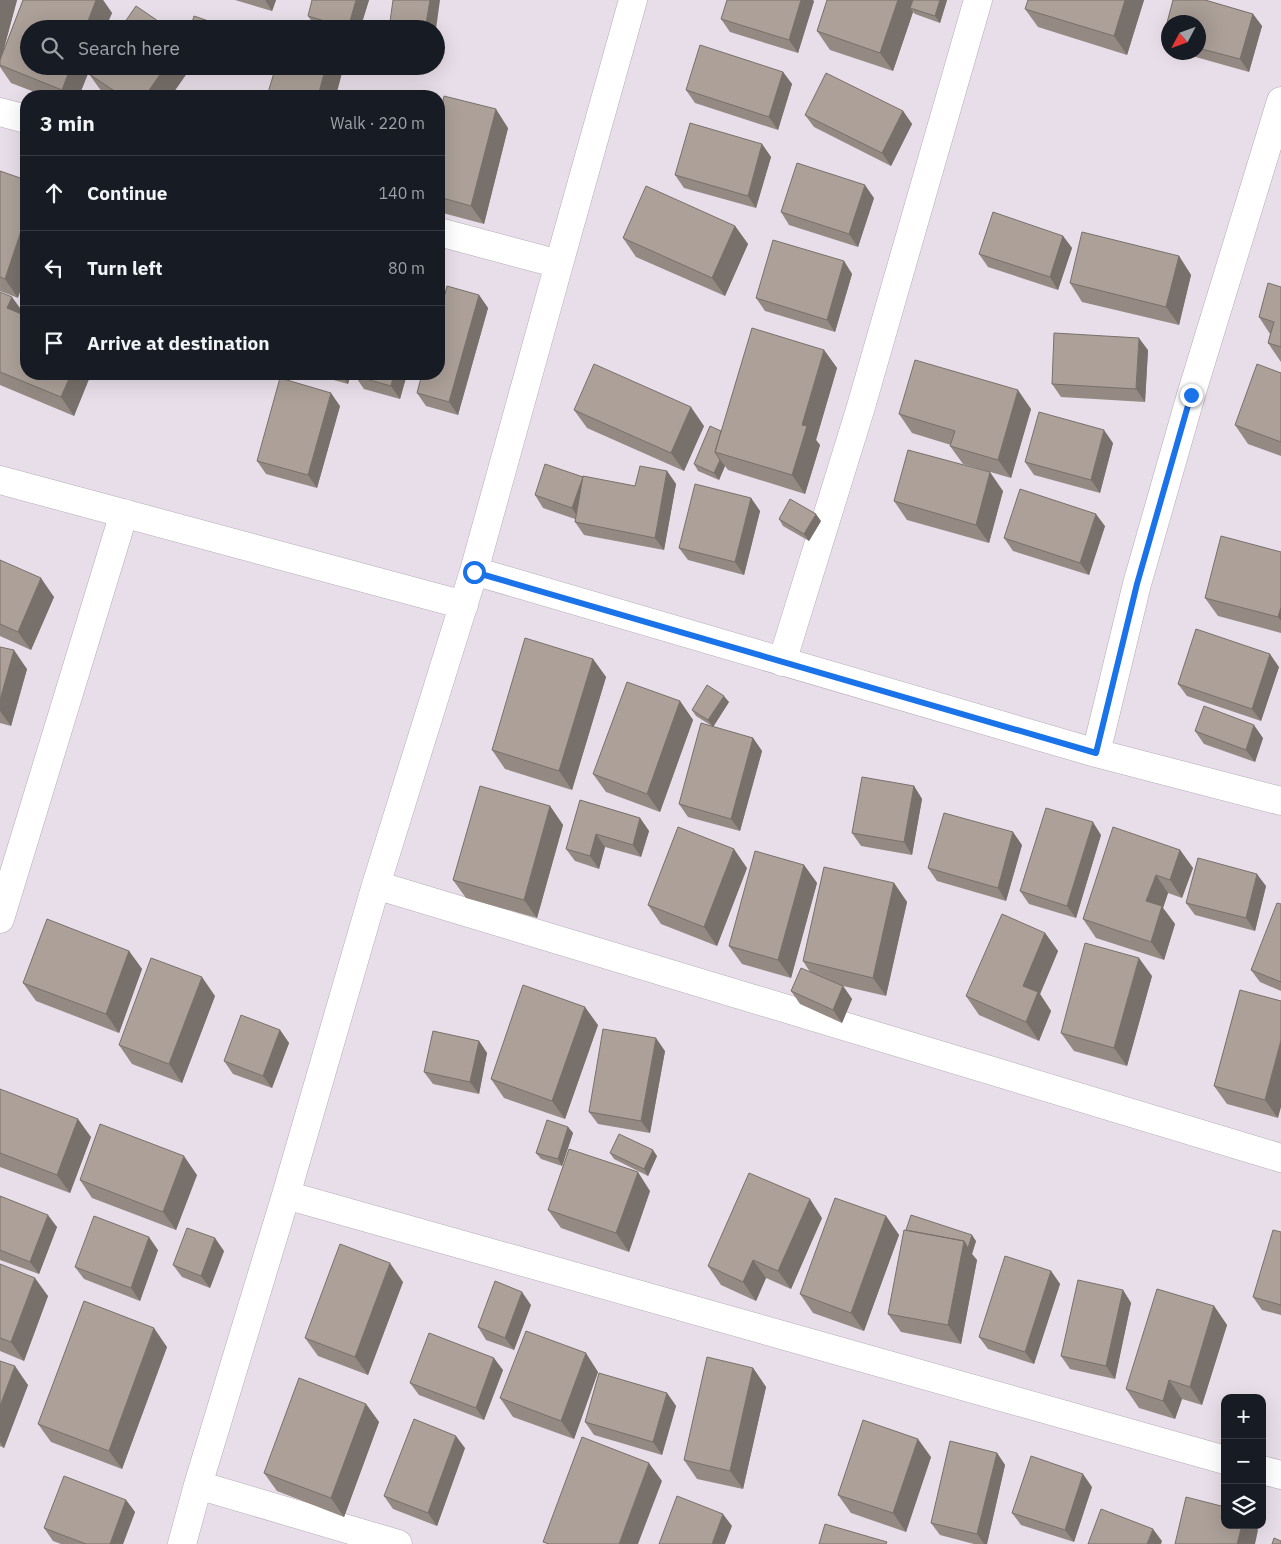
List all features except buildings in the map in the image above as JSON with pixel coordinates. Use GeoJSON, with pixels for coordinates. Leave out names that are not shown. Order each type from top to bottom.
{"type":"FeatureCollection","features":[{"type":"Feature","properties":{"kind":"street"},"geometry":{"type":"LineString","coordinates":[[182,1544],[376,885],[474,572],[633,0]]}},
{"type":"Feature","properties":{"kind":"street"},"geometry":{"type":"LineString","coordinates":[[782,662],[860,410],[978,0]]}},
{"type":"Feature","properties":{"kind":"street"},"geometry":{"type":"LineString","coordinates":[[1096,753],[1137,584],[1191,395],[1281,101]]}},
{"type":"Feature","properties":{"kind":"street"},"geometry":{"type":"LineString","coordinates":[[0,112],[20,117]]}},
{"type":"Feature","properties":{"kind":"street"},"geometry":{"type":"LineString","coordinates":[[445,234],[559,264]]}},
{"type":"Feature","properties":{"kind":"street"},"geometry":{"type":"LineString","coordinates":[[0,480],[464,605]]}},
{"type":"Feature","properties":{"kind":"street"},"geometry":{"type":"LineString","coordinates":[[0,919],[124,513]]}},
{"type":"Feature","properties":{"kind":"street"},"geometry":{"type":"LineString","coordinates":[[474,572],[1096,753],[1281,801]]}},
{"type":"Feature","properties":{"kind":"street"},"geometry":{"type":"LineString","coordinates":[[376,885],[1281,1158]]}},
{"type":"Feature","properties":{"kind":"street"},"geometry":{"type":"LineString","coordinates":[[286,1196],[1221,1459]]}},
{"type":"Feature","properties":{"kind":"street"},"geometry":{"type":"LineString","coordinates":[[1266,1471],[1281,1475]]}},
{"type":"Feature","properties":{"kind":"street"},"geometry":{"type":"LineString","coordinates":[[198,1485],[398,1544]]}},
{"type":"Feature","properties":{"kind":"route"},"geometry":{"type":"LineString","coordinates":[[474,572],[1096,753],[1137,584],[1191,395]]}}]}
